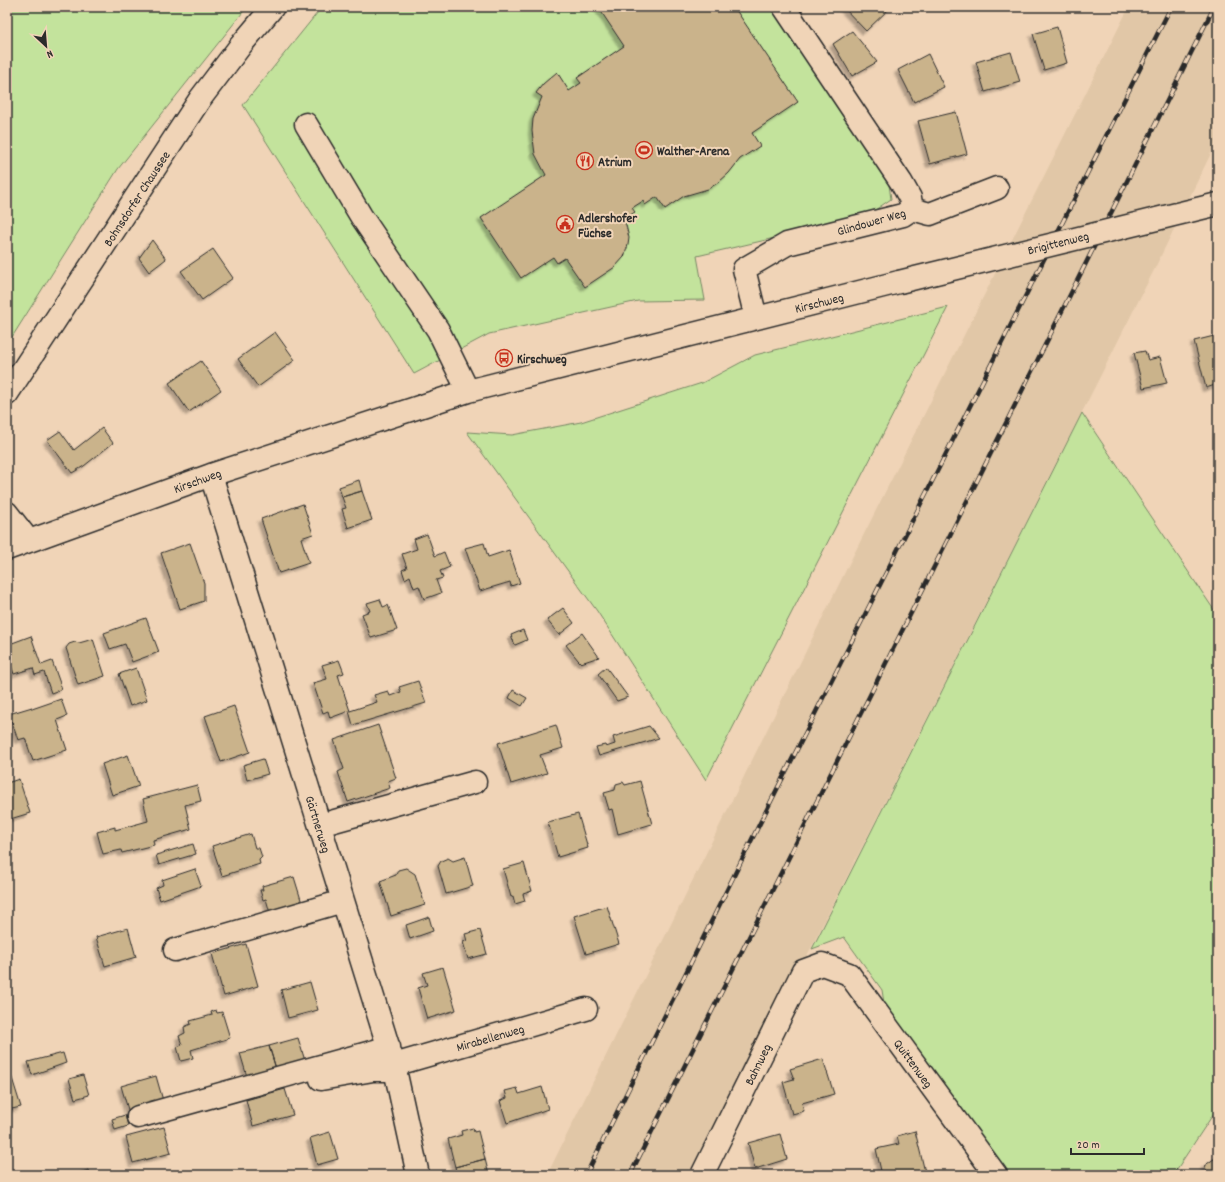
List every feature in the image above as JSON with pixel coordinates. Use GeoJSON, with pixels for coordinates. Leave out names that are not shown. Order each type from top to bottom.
{"type":"FeatureCollection","features":[{"type":"Feature","properties":{"kind":"street","name":"Bohnsdorfer Chaussee"},"geometry":{"type":"LineString","coordinates":[[7,394],[200,99],[241,45],[273,7]]}},
{"type":"Feature","properties":{"kind":"street","name":"Glindower Weg"},"geometry":{"type":"LineString","coordinates":[[756,318],[744,269],[786,244],[903,215],[912,209],[910,198],[901,182],[784,7]]}},
{"type":"Feature","properties":{"kind":"street"},"geometry":{"type":"LineString","coordinates":[[306,124],[361,216],[438,330],[468,391]]}},
{"type":"Feature","properties":{"kind":"street"},"geometry":{"type":"LineString","coordinates":[[912,209],[930,214],[998,188]]}},
{"type":"Feature","properties":{"kind":"street","name":"Brigittenweg"},"geometry":{"type":"LineString","coordinates":[[899,282],[1218,204]]}},
{"type":"Feature","properties":{"kind":"street","name":"Kirschweg"},"geometry":{"type":"LineString","coordinates":[[7,549],[211,475],[468,391],[899,282]]}},
{"type":"Feature","properties":{"kind":"street","name":"Gärtnerweg"},"geometry":{"type":"LineString","coordinates":[[211,475],[393,1061],[418,1175]]}},
{"type":"Feature","properties":{"kind":"street"},"geometry":{"type":"LineString","coordinates":[[7,513],[29,541]]}},
{"type":"Feature","properties":{"kind":"street"},"geometry":{"type":"LineString","coordinates":[[320,824],[475,782]]}},
{"type":"Feature","properties":{"kind":"street"},"geometry":{"type":"LineString","coordinates":[[175,950],[343,902]]}},
{"type":"Feature","properties":{"kind":"street","name":"Bahnweg"},"geometry":{"type":"LineString","coordinates":[[702,1175],[803,971],[822,964]]}},
{"type":"Feature","properties":{"kind":"street","name":"Quittenweg"},"geometry":{"type":"LineString","coordinates":[[822,964],[848,974],[996,1175]]}},
{"type":"Feature","properties":{"kind":"street","name":"Mirabellenweg"},"geometry":{"type":"LineString","coordinates":[[147,1119],[393,1061],[586,1010]]}},
{"type":"Feature","properties":{"kind":"shaded area"},"geometry":{"type":"Polygon","coordinates":[[[1129,7],[1218,7],[1218,139],[1154,270],[696,1175],[547,1175],[849,564],[1129,7]]]}},
{"type":"Feature","properties":{"kind":"green space"},"geometry":{"type":"Polygon","coordinates":[[[7,7],[247,7],[118,169],[7,345],[7,7]]]}},
{"type":"Feature","properties":{"kind":"green space"},"geometry":{"type":"Polygon","coordinates":[[[322,7],[779,7],[888,178],[891,199],[865,217],[697,256],[705,300],[638,301],[489,334],[414,374],[243,105],[322,7]]]}},
{"type":"Feature","properties":{"kind":"green space"},"geometry":{"type":"Polygon","coordinates":[[[948,307],[706,780],[597,611],[467,432],[512,435],[581,422],[702,383],[755,355],[948,307]]]}},
{"type":"Feature","properties":{"kind":"green space"},"geometry":{"type":"Polygon","coordinates":[[[1082,413],[1218,616],[1218,1107],[1173,1175],[1005,1175],[884,1003],[882,990],[844,937],[812,949],[1082,413]]]}},
{"type":"Feature","properties":{"kind":"building","name":"Walther-Arena"},"geometry":{"type":"Polygon","coordinates":[[[598,7],[734,7],[798,102],[752,133],[760,146],[740,159],[729,173],[719,182],[708,189],[684,196],[665,209],[657,197],[645,205],[643,201],[632,208],[635,212],[623,220],[626,225],[629,238],[624,257],[615,267],[585,287],[565,258],[557,263],[553,257],[521,278],[481,218],[546,175],[535,154],[532,131],[533,119],[542,97],[536,93],[543,84],[557,72],[569,91],[581,83],[577,78],[624,46],[598,7]]]}},
{"type":"Feature","properties":{"kind":"building"},"geometry":{"type":"Polygon","coordinates":[[[843,7],[891,7],[866,31],[843,7]]]}},
{"type":"Feature","properties":{"kind":"building"},"geometry":{"type":"Polygon","coordinates":[[[1057,27],[1067,63],[1044,70],[1033,34],[1057,27]]]}},
{"type":"Feature","properties":{"kind":"building"},"geometry":{"type":"Polygon","coordinates":[[[852,31],[877,62],[852,76],[833,44],[852,31]]]}},
{"type":"Feature","properties":{"kind":"building"},"geometry":{"type":"Polygon","coordinates":[[[1011,52],[1020,82],[985,92],[976,62],[1011,52]]]}},
{"type":"Feature","properties":{"kind":"building"},"geometry":{"type":"Polygon","coordinates":[[[928,54],[944,87],[914,102],[898,70],[928,54]]]}},
{"type":"Feature","properties":{"kind":"building"},"geometry":{"type":"Polygon","coordinates":[[[956,112],[967,154],[930,164],[918,121],[956,112]]]}},
{"type":"Feature","properties":{"kind":"building"},"geometry":{"type":"Polygon","coordinates":[[[152,240],[166,259],[149,272],[139,258],[152,240]]]}},
{"type":"Feature","properties":{"kind":"building"},"geometry":{"type":"Polygon","coordinates":[[[213,249],[233,278],[202,300],[181,271],[213,249]]]}},
{"type":"Feature","properties":{"kind":"building"},"geometry":{"type":"Polygon","coordinates":[[[275,332],[295,360],[258,387],[238,359],[275,332]]]}},
{"type":"Feature","properties":{"kind":"building"},"geometry":{"type":"Polygon","coordinates":[[[1218,335],[1218,384],[1206,388],[1194,341],[1218,335]]]}},
{"type":"Feature","properties":{"kind":"building"},"geometry":{"type":"Polygon","coordinates":[[[1145,351],[1148,360],[1160,357],[1167,383],[1143,388],[1134,353],[1145,351]]]}},
{"type":"Feature","properties":{"kind":"building"},"geometry":{"type":"Polygon","coordinates":[[[201,361],[221,390],[189,412],[169,383],[201,361]]]}},
{"type":"Feature","properties":{"kind":"building"},"geometry":{"type":"Polygon","coordinates":[[[102,428],[113,443],[84,466],[72,473],[47,440],[60,431],[74,450],[102,428]]]}},
{"type":"Feature","properties":{"kind":"building"},"geometry":{"type":"Polygon","coordinates":[[[359,480],[362,491],[342,497],[339,487],[359,480]]]}},
{"type":"Feature","properties":{"kind":"building"},"geometry":{"type":"Polygon","coordinates":[[[362,491],[372,520],[348,528],[342,509],[346,508],[342,497],[362,491]]]}},
{"type":"Feature","properties":{"kind":"building"},"geometry":{"type":"Polygon","coordinates":[[[303,504],[313,534],[301,538],[309,563],[279,573],[261,519],[303,504]]]}},
{"type":"Feature","properties":{"kind":"building"},"geometry":{"type":"Polygon","coordinates":[[[427,534],[435,556],[444,552],[450,567],[440,571],[443,578],[436,580],[441,593],[424,599],[419,586],[414,588],[410,576],[405,579],[402,570],[407,568],[402,554],[417,549],[414,539],[427,534]]]}},
{"type":"Feature","properties":{"kind":"building"},"geometry":{"type":"Polygon","coordinates":[[[190,543],[204,583],[204,601],[180,609],[161,553],[190,543]]]}},
{"type":"Feature","properties":{"kind":"building"},"geometry":{"type":"Polygon","coordinates":[[[484,543],[488,557],[509,550],[520,583],[511,586],[510,582],[480,591],[465,548],[484,543]]]}},
{"type":"Feature","properties":{"kind":"building"},"geometry":{"type":"Polygon","coordinates":[[[380,599],[383,607],[388,605],[397,630],[371,638],[362,614],[370,611],[367,603],[380,599]]]}},
{"type":"Feature","properties":{"kind":"building"},"geometry":{"type":"Polygon","coordinates":[[[563,608],[574,623],[559,635],[547,620],[563,608]]]}},
{"type":"Feature","properties":{"kind":"building"},"geometry":{"type":"Polygon","coordinates":[[[146,618],[159,652],[132,662],[125,644],[110,649],[104,633],[146,618]]]}},
{"type":"Feature","properties":{"kind":"building"},"geometry":{"type":"Polygon","coordinates":[[[523,630],[527,640],[515,645],[511,635],[523,630]]]}},
{"type":"Feature","properties":{"kind":"building"},"geometry":{"type":"Polygon","coordinates":[[[582,633],[599,657],[581,663],[566,645],[582,633]]]}},
{"type":"Feature","properties":{"kind":"building"},"geometry":{"type":"Polygon","coordinates":[[[31,636],[41,665],[52,661],[62,689],[51,693],[44,672],[35,675],[33,668],[14,674],[7,654],[7,645],[31,636]]]}},
{"type":"Feature","properties":{"kind":"building"},"geometry":{"type":"Polygon","coordinates":[[[93,639],[105,676],[78,685],[66,648],[69,644],[75,642],[79,643],[93,639]]]}},
{"type":"Feature","properties":{"kind":"building"},"geometry":{"type":"Polygon","coordinates":[[[339,660],[344,673],[338,675],[350,711],[377,702],[374,695],[388,691],[390,696],[401,692],[399,687],[418,681],[426,703],[353,725],[349,711],[330,718],[328,711],[323,713],[313,683],[327,679],[322,665],[339,660]]]}},
{"type":"Feature","properties":{"kind":"building"},"geometry":{"type":"Polygon","coordinates":[[[606,667],[628,697],[617,701],[598,674],[606,667]]]}},
{"type":"Feature","properties":{"kind":"building"},"geometry":{"type":"Polygon","coordinates":[[[136,668],[147,700],[130,706],[119,674],[136,668]]]}},
{"type":"Feature","properties":{"kind":"building"},"geometry":{"type":"Polygon","coordinates":[[[513,690],[527,698],[522,706],[509,698],[513,690]]]}},
{"type":"Feature","properties":{"kind":"building"},"geometry":{"type":"Polygon","coordinates":[[[61,699],[67,716],[57,720],[67,750],[33,761],[25,738],[18,740],[9,714],[32,707],[32,709],[61,699]]]}},
{"type":"Feature","properties":{"kind":"building"},"geometry":{"type":"Polygon","coordinates":[[[234,706],[250,752],[221,762],[205,716],[234,706]]]}},
{"type":"Feature","properties":{"kind":"building"},"geometry":{"type":"Polygon","coordinates":[[[378,725],[396,778],[388,781],[390,788],[348,802],[338,772],[344,769],[334,740],[378,725]]]}},
{"type":"Feature","properties":{"kind":"building"},"geometry":{"type":"Polygon","coordinates":[[[556,725],[563,748],[540,755],[547,773],[511,784],[498,743],[556,725]]]}},
{"type":"Feature","properties":{"kind":"building"},"geometry":{"type":"Polygon","coordinates":[[[649,726],[659,738],[599,756],[596,747],[605,745],[606,747],[615,744],[613,737],[649,726]]]}},
{"type":"Feature","properties":{"kind":"building"},"geometry":{"type":"Polygon","coordinates":[[[128,755],[139,786],[112,795],[102,764],[128,755]]]}},
{"type":"Feature","properties":{"kind":"building"},"geometry":{"type":"Polygon","coordinates":[[[263,759],[268,774],[247,780],[243,765],[263,759]]]}},
{"type":"Feature","properties":{"kind":"building"},"geometry":{"type":"Polygon","coordinates":[[[19,779],[30,813],[7,820],[7,783],[19,779]]]}},
{"type":"Feature","properties":{"kind":"building"},"geometry":{"type":"Polygon","coordinates":[[[640,781],[652,824],[618,834],[612,809],[609,810],[604,793],[615,790],[616,784],[623,782],[625,785],[640,781]]]}},
{"type":"Feature","properties":{"kind":"building"},"geometry":{"type":"Polygon","coordinates":[[[197,785],[201,801],[185,805],[191,829],[153,840],[154,845],[122,853],[121,850],[103,854],[97,832],[115,827],[115,830],[148,821],[143,799],[197,785]]]}},
{"type":"Feature","properties":{"kind":"building"},"geometry":{"type":"Polygon","coordinates":[[[578,814],[588,848],[558,857],[548,822],[578,814]]]}},
{"type":"Feature","properties":{"kind":"building"},"geometry":{"type":"Polygon","coordinates":[[[251,834],[255,848],[259,848],[262,857],[259,860],[260,864],[222,876],[212,846],[251,834]]]}},
{"type":"Feature","properties":{"kind":"building"},"geometry":{"type":"Polygon","coordinates":[[[193,844],[196,854],[159,865],[156,855],[193,844]]]}},
{"type":"Feature","properties":{"kind":"building"},"geometry":{"type":"Polygon","coordinates":[[[465,857],[473,886],[446,894],[438,866],[441,861],[448,858],[453,861],[465,857]]]}},
{"type":"Feature","properties":{"kind":"building"},"geometry":{"type":"Polygon","coordinates":[[[524,863],[532,891],[523,894],[525,901],[515,904],[513,896],[511,897],[503,869],[524,863]]]}},
{"type":"Feature","properties":{"kind":"building"},"geometry":{"type":"Polygon","coordinates":[[[406,868],[415,874],[425,905],[391,916],[380,881],[396,875],[398,870],[406,868]]]}},
{"type":"Feature","properties":{"kind":"building"},"geometry":{"type":"Polygon","coordinates":[[[195,869],[201,886],[160,900],[156,888],[163,885],[162,880],[195,869]]]}},
{"type":"Feature","properties":{"kind":"building"},"geometry":{"type":"Polygon","coordinates":[[[294,877],[302,903],[270,913],[266,899],[263,900],[260,890],[263,890],[262,886],[294,877]]]}},
{"type":"Feature","properties":{"kind":"building"},"geometry":{"type":"Polygon","coordinates":[[[607,906],[619,944],[586,954],[574,916],[607,906]]]}},
{"type":"Feature","properties":{"kind":"building"},"geometry":{"type":"Polygon","coordinates":[[[429,917],[433,931],[410,939],[406,925],[429,917]]]}},
{"type":"Feature","properties":{"kind":"building"},"geometry":{"type":"Polygon","coordinates":[[[128,928],[136,957],[105,966],[96,937],[128,928]]]}},
{"type":"Feature","properties":{"kind":"building"},"geometry":{"type":"Polygon","coordinates":[[[480,930],[487,954],[468,959],[463,942],[467,941],[465,934],[480,930]]]}},
{"type":"Feature","properties":{"kind":"building"},"geometry":{"type":"Polygon","coordinates":[[[246,944],[258,986],[224,996],[212,954],[246,944]]]}},
{"type":"Feature","properties":{"kind":"building"},"geometry":{"type":"Polygon","coordinates":[[[443,967],[456,1010],[427,1019],[418,988],[427,985],[423,973],[443,967]]]}},
{"type":"Feature","properties":{"kind":"building"},"geometry":{"type":"Polygon","coordinates":[[[310,982],[318,1010],[288,1018],[281,990],[310,982]]]}},
{"type":"Feature","properties":{"kind":"building"},"geometry":{"type":"Polygon","coordinates":[[[216,1010],[217,1013],[222,1012],[230,1038],[191,1050],[193,1058],[181,1061],[177,1047],[182,1045],[179,1036],[185,1033],[184,1027],[191,1024],[190,1021],[212,1015],[211,1012],[216,1010]]]}},
{"type":"Feature","properties":{"kind":"building"},"geometry":{"type":"Polygon","coordinates":[[[298,1038],[306,1064],[277,1072],[269,1046],[298,1038]]]}},
{"type":"Feature","properties":{"kind":"building"},"geometry":{"type":"Polygon","coordinates":[[[269,1046],[277,1072],[248,1080],[240,1053],[269,1046]]]}},
{"type":"Feature","properties":{"kind":"building"},"geometry":{"type":"Polygon","coordinates":[[[63,1053],[66,1063],[32,1075],[28,1062],[63,1053]]]}},
{"type":"Feature","properties":{"kind":"building"},"geometry":{"type":"Polygon","coordinates":[[[823,1059],[834,1094],[802,1103],[804,1111],[792,1114],[783,1082],[794,1079],[790,1069],[823,1059]]]}},
{"type":"Feature","properties":{"kind":"building"},"geometry":{"type":"Polygon","coordinates":[[[11,1075],[21,1107],[7,1110],[7,1076],[11,1075]]]}},
{"type":"Feature","properties":{"kind":"building"},"geometry":{"type":"Polygon","coordinates":[[[83,1075],[89,1095],[75,1099],[69,1079],[83,1075]]]}},
{"type":"Feature","properties":{"kind":"building"},"geometry":{"type":"Polygon","coordinates":[[[156,1076],[164,1104],[129,1113],[121,1086],[156,1076]]]}},
{"type":"Feature","properties":{"kind":"building"},"geometry":{"type":"Polygon","coordinates":[[[542,1087],[548,1109],[507,1123],[500,1101],[507,1098],[505,1091],[517,1088],[519,1094],[542,1087]]]}},
{"type":"Feature","properties":{"kind":"building"},"geometry":{"type":"Polygon","coordinates":[[[285,1089],[293,1115],[253,1126],[246,1100],[285,1089]]]}},
{"type":"Feature","properties":{"kind":"building"},"geometry":{"type":"Polygon","coordinates":[[[125,1115],[128,1126],[115,1130],[112,1119],[125,1115]]]}},
{"type":"Feature","properties":{"kind":"building"},"geometry":{"type":"Polygon","coordinates":[[[164,1127],[171,1153],[133,1163],[126,1137],[164,1127]]]}},
{"type":"Feature","properties":{"kind":"building"},"geometry":{"type":"Polygon","coordinates":[[[473,1128],[474,1132],[478,1131],[485,1159],[455,1167],[448,1139],[462,1135],[461,1131],[473,1128]]]}},
{"type":"Feature","properties":{"kind":"building"},"geometry":{"type":"Polygon","coordinates":[[[915,1131],[925,1172],[910,1175],[882,1175],[876,1149],[899,1144],[897,1136],[915,1131]]]}},
{"type":"Feature","properties":{"kind":"building"},"geometry":{"type":"Polygon","coordinates":[[[330,1132],[338,1159],[317,1165],[310,1138],[330,1132]]]}},
{"type":"Feature","properties":{"kind":"building"},"geometry":{"type":"Polygon","coordinates":[[[780,1134],[787,1159],[755,1169],[748,1143],[780,1134]]]}},
{"type":"Feature","properties":{"kind":"building"},"geometry":{"type":"Polygon","coordinates":[[[1218,1156],[1218,1175],[1210,1175],[1204,1166],[1218,1156]]]}},
{"type":"Feature","properties":{"kind":"building"},"geometry":{"type":"Polygon","coordinates":[[[485,1159],[489,1175],[457,1175],[455,1167],[485,1159]]]}},
{"type":"Feature","properties":{"kind":"building"},"geometry":{"type":"Polygon","coordinates":[[[89,1170],[91,1175],[71,1175],[89,1170]]]}},
{"type":"Feature","properties":{"kind":"railway"},"geometry":{"type":"LineString","coordinates":[[586,1175],[759,825],[1171,7]]}},
{"type":"Feature","properties":{"kind":"railway"},"geometry":{"type":"LineString","coordinates":[[630,1175],[1214,7]]}},
{"type":"Feature","properties":{"kind":"place","name":"Walther-Arena"},"geometry":{"type":"Point","coordinates":[644,150]}},
{"type":"Feature","properties":{"kind":"place","name":"Atrium"},"geometry":{"type":"Point","coordinates":[585,161]}},
{"type":"Feature","properties":{"kind":"place","name":"Adlershofer Füchse"},"geometry":{"type":"Point","coordinates":[565,224]}},
{"type":"Feature","properties":{"kind":"place","name":"Kirschweg"},"geometry":{"type":"Point","coordinates":[504,358]}}]}
